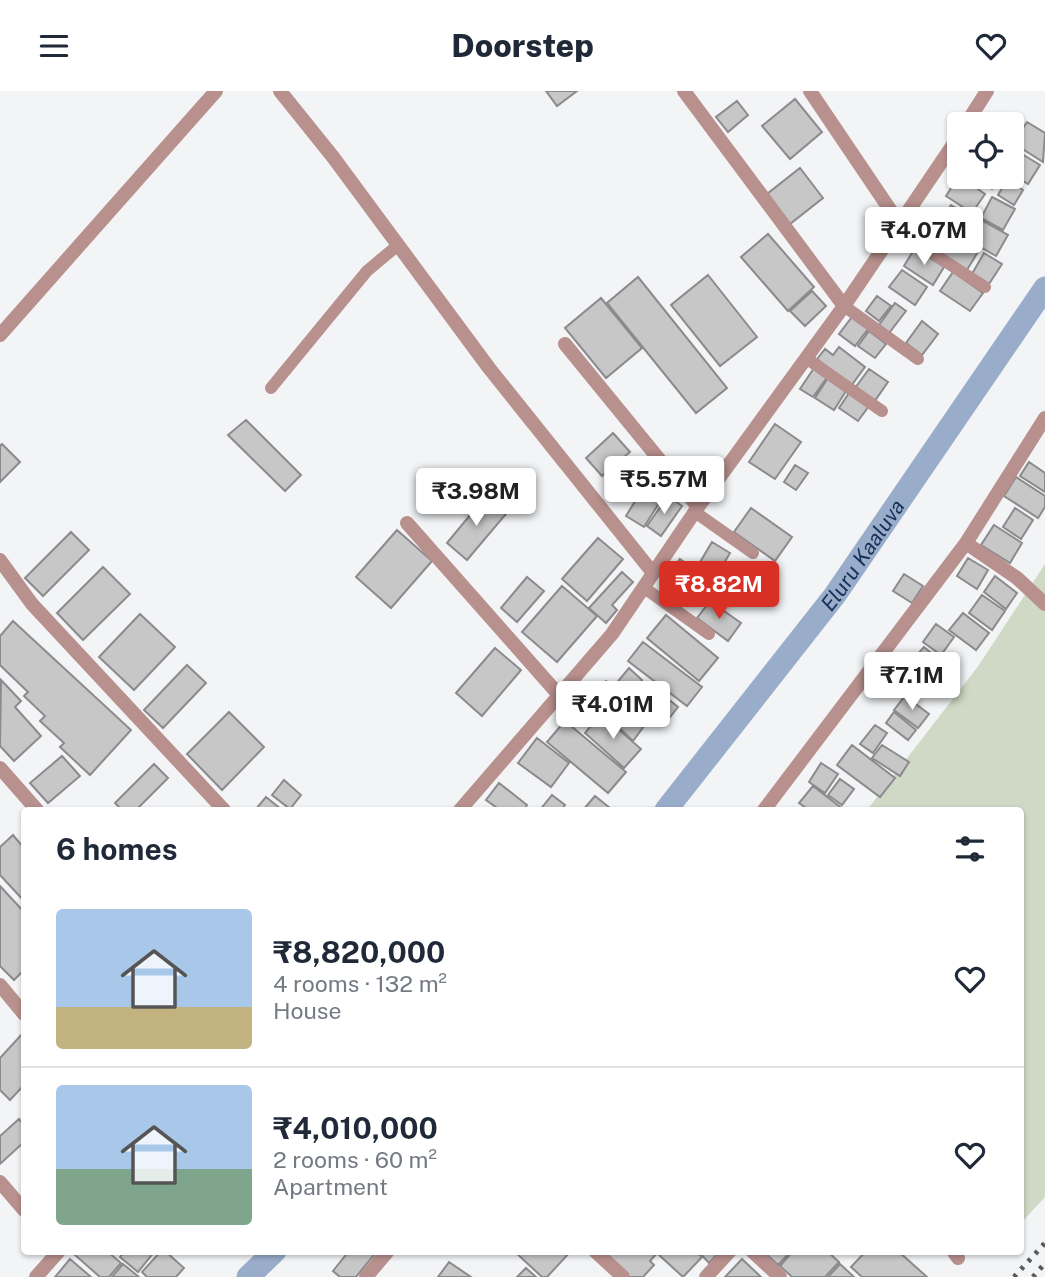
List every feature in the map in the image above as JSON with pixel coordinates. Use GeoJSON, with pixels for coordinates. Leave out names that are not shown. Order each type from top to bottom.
{"type":"FeatureCollection","features":[{"type":"Feature","properties":{"kind":"street"},"geometry":{"type":"LineString","coordinates":[[0,335],[216,91]]}},
{"type":"Feature","properties":{"kind":"street"},"geometry":{"type":"LineString","coordinates":[[280,91],[333,157],[489,368],[653,573]]}},
{"type":"Feature","properties":{"kind":"street"},"geometry":{"type":"LineString","coordinates":[[684,91],[844,306]]}},
{"type":"Feature","properties":{"kind":"street"},"geometry":{"type":"LineString","coordinates":[[810,91],[897,226]]}},
{"type":"Feature","properties":{"kind":"street"},"geometry":{"type":"LineString","coordinates":[[974,112],[987,91]]}},
{"type":"Feature","properties":{"kind":"street"},"geometry":{"type":"LineString","coordinates":[[463,807],[611,634],[696,509],[844,306],[947,153]]}},
{"type":"Feature","properties":{"kind":"street"},"geometry":{"type":"LineString","coordinates":[[565,344],[696,509]]}},
{"type":"Feature","properties":{"kind":"street"},"geometry":{"type":"LineString","coordinates":[[766,807],[965,543],[1045,418]]}},
{"type":"Feature","properties":{"kind":"street"},"geometry":{"type":"LineString","coordinates":[[407,523],[559,695]]}},
{"type":"Feature","properties":{"kind":"street"},"geometry":{"type":"LineString","coordinates":[[965,543],[1017,578],[1045,604]]}},
{"type":"Feature","properties":{"kind":"street"},"geometry":{"type":"LineString","coordinates":[[0,560],[32,604],[221,807]]}},
{"type":"Feature","properties":{"kind":"street"},"geometry":{"type":"LineString","coordinates":[[0,768],[34,807]]}},
{"type":"Feature","properties":{"kind":"street"},"geometry":{"type":"LineString","coordinates":[[0,985],[21,1010]]}},
{"type":"Feature","properties":{"kind":"street"},"geometry":{"type":"LineString","coordinates":[[0,1182],[21,1206]]}},
{"type":"Feature","properties":{"kind":"street"},"geometry":{"type":"LineString","coordinates":[[36,1277],[55,1255]]}},
{"type":"Feature","properties":{"kind":"street"},"geometry":{"type":"LineString","coordinates":[[366,1277],[385,1255]]}},
{"type":"Feature","properties":{"kind":"street"},"geometry":{"type":"LineString","coordinates":[[599,1255],[623,1277]]}},
{"type":"Feature","properties":{"kind":"street"},"geometry":{"type":"LineString","coordinates":[[706,1277],[726,1255]]}},
{"type":"Feature","properties":{"kind":"street"},"geometry":{"type":"LineString","coordinates":[[756,1255],[780,1277]]}},
{"type":"Feature","properties":{"kind":"lane"},"geometry":{"type":"LineString","coordinates":[[897,226],[985,287]]}},
{"type":"Feature","properties":{"kind":"lane"},"geometry":{"type":"LineString","coordinates":[[271,388],[367,271],[398,245]]}},
{"type":"Feature","properties":{"kind":"lane"},"geometry":{"type":"LineString","coordinates":[[844,306],[918,359]]}},
{"type":"Feature","properties":{"kind":"lane"},"geometry":{"type":"LineString","coordinates":[[806,358],[882,411]]}},
{"type":"Feature","properties":{"kind":"lane"},"geometry":{"type":"LineString","coordinates":[[696,509],[753,553]]}},
{"type":"Feature","properties":{"kind":"lane"},"geometry":{"type":"LineString","coordinates":[[643,587],[709,634]]}},
{"type":"Feature","properties":{"kind":"green space"},"geometry":{"type":"Polygon","coordinates":[[[1045,564],[1045,1197],[1024,1220],[1024,807],[869,807],[979,665],[1045,564]]]}},
{"type":"Feature","properties":{"kind":"building"},"geometry":{"type":"Polygon","coordinates":[[[546,91],[577,91],[557,106],[546,91]]]}},
{"type":"Feature","properties":{"kind":"building"},"geometry":{"type":"Polygon","coordinates":[[[795,99],[822,132],[790,159],[762,126],[795,99]]]}},
{"type":"Feature","properties":{"kind":"building"},"geometry":{"type":"Polygon","coordinates":[[[737,101],[748,115],[728,132],[716,117],[737,101]]]}},
{"type":"Feature","properties":{"kind":"building"},"geometry":{"type":"Polygon","coordinates":[[[1027,122],[1045,133],[1043,162],[1024,150],[1024,126],[1027,122]]]}},
{"type":"Feature","properties":{"kind":"building"},"geometry":{"type":"Polygon","coordinates":[[[1024,155],[1040,165],[1028,184],[1024,182],[1024,155]]]}},
{"type":"Feature","properties":{"kind":"building"},"geometry":{"type":"Polygon","coordinates":[[[800,168],[823,198],[790,224],[767,194],[800,168]]]}},
{"type":"Feature","properties":{"kind":"building"},"geometry":{"type":"Polygon","coordinates":[[[951,189],[978,189],[985,194],[972,213],[946,196],[951,189]]]}},
{"type":"Feature","properties":{"kind":"building"},"geometry":{"type":"Polygon","coordinates":[[[1002,189],[1023,190],[1014,205],[998,195],[1002,189]]]}},
{"type":"Feature","properties":{"kind":"building"},"geometry":{"type":"Polygon","coordinates":[[[992,197],[1015,209],[1003,230],[981,218],[992,197]]]}},
{"type":"Feature","properties":{"kind":"building"},"geometry":{"type":"Polygon","coordinates":[[[951,205],[975,219],[965,236],[941,222],[951,205]]]}},
{"type":"Feature","properties":{"kind":"building"},"geometry":{"type":"Polygon","coordinates":[[[981,220],[1008,235],[996,256],[970,241],[981,220]]]}},
{"type":"Feature","properties":{"kind":"building"},"geometry":{"type":"Polygon","coordinates":[[[945,230],[979,250],[967,270],[933,250],[945,230]]]}},
{"type":"Feature","properties":{"kind":"building"},"geometry":{"type":"Polygon","coordinates":[[[768,234],[814,287],[788,311],[741,257],[768,234]]]}},
{"type":"Feature","properties":{"kind":"building"},"geometry":{"type":"Polygon","coordinates":[[[915,248],[944,267],[933,285],[904,266],[915,248]]]}},
{"type":"Feature","properties":{"kind":"building"},"geometry":{"type":"Polygon","coordinates":[[[984,253],[1002,264],[989,284],[972,274],[984,253]]]}},
{"type":"Feature","properties":{"kind":"building"},"geometry":{"type":"Polygon","coordinates":[[[902,270],[927,287],[915,305],[889,287],[902,270]]]}},
{"type":"Feature","properties":{"kind":"building"},"geometry":{"type":"Polygon","coordinates":[[[953,272],[983,293],[970,311],[940,291],[953,272]]]}},
{"type":"Feature","properties":{"kind":"building"},"geometry":{"type":"Polygon","coordinates":[[[708,275],[757,337],[720,366],[671,305],[708,275]]]}},
{"type":"Feature","properties":{"kind":"building"},"geometry":{"type":"Polygon","coordinates":[[[638,277],[727,388],[696,413],[607,303],[638,277]]]}},
{"type":"Feature","properties":{"kind":"building"},"geometry":{"type":"Polygon","coordinates":[[[812,291],[826,306],[805,326],[790,311],[812,291]]]}},
{"type":"Feature","properties":{"kind":"building"},"geometry":{"type":"Polygon","coordinates":[[[877,296],[891,306],[879,321],[866,311],[877,296]]]}},
{"type":"Feature","properties":{"kind":"building"},"geometry":{"type":"Polygon","coordinates":[[[601,298],[642,348],[606,378],[565,328],[601,298]]]}},
{"type":"Feature","properties":{"kind":"building"},"geometry":{"type":"Polygon","coordinates":[[[895,303],[906,311],[889,333],[879,325],[895,303]]]}},
{"type":"Feature","properties":{"kind":"building"},"geometry":{"type":"Polygon","coordinates":[[[852,317],[868,329],[855,346],[839,334],[852,317]]]}},
{"type":"Feature","properties":{"kind":"building"},"geometry":{"type":"Polygon","coordinates":[[[922,321],[938,334],[922,355],[906,343],[922,321]]]}},
{"type":"Feature","properties":{"kind":"building"},"geometry":{"type":"Polygon","coordinates":[[[869,331],[886,344],[875,358],[858,346],[869,331]]]}},
{"type":"Feature","properties":{"kind":"building"},"geometry":{"type":"Polygon","coordinates":[[[839,347],[865,367],[851,386],[817,359],[825,349],[833,355],[839,347]]]}},
{"type":"Feature","properties":{"kind":"building"},"geometry":{"type":"Polygon","coordinates":[[[814,368],[828,376],[813,397],[800,389],[814,368]]]}},
{"type":"Feature","properties":{"kind":"building"},"geometry":{"type":"Polygon","coordinates":[[[869,369],[888,382],[874,402],[855,388],[869,369]]]}},
{"type":"Feature","properties":{"kind":"building"},"geometry":{"type":"Polygon","coordinates":[[[828,378],[846,391],[834,410],[815,398],[828,378]]]}},
{"type":"Feature","properties":{"kind":"building"},"geometry":{"type":"Polygon","coordinates":[[[849,393],[869,406],[858,421],[839,408],[849,393]]]}},
{"type":"Feature","properties":{"kind":"building"},"geometry":{"type":"Polygon","coordinates":[[[246,420],[301,475],[285,491],[228,435],[246,420]]]}},
{"type":"Feature","properties":{"kind":"building"},"geometry":{"type":"Polygon","coordinates":[[[775,424],[801,442],[775,479],[749,462],[775,424]]]}},
{"type":"Feature","properties":{"kind":"building"},"geometry":{"type":"Polygon","coordinates":[[[613,433],[630,452],[602,476],[586,458],[613,433]]]}},
{"type":"Feature","properties":{"kind":"building"},"geometry":{"type":"Polygon","coordinates":[[[2,444],[20,462],[0,482],[0,446],[2,444]]]}},
{"type":"Feature","properties":{"kind":"building"},"geometry":{"type":"Polygon","coordinates":[[[1029,462],[1045,473],[1045,492],[1020,476],[1029,462]]]}},
{"type":"Feature","properties":{"kind":"building"},"geometry":{"type":"Polygon","coordinates":[[[795,465],[808,473],[796,490],[784,482],[795,465]]]}},
{"type":"Feature","properties":{"kind":"building"},"geometry":{"type":"Polygon","coordinates":[[[650,477],[668,489],[644,527],[626,516],[650,477]]]}},
{"type":"Feature","properties":{"kind":"building"},"geometry":{"type":"Polygon","coordinates":[[[1016,477],[1045,496],[1045,507],[1038,518],[1004,496],[1016,477]]]}},
{"type":"Feature","properties":{"kind":"building"},"geometry":{"type":"Polygon","coordinates":[[[668,496],[682,506],[661,536],[647,526],[668,496]]]}},
{"type":"Feature","properties":{"kind":"building"},"geometry":{"type":"Polygon","coordinates":[[[485,497],[506,514],[467,560],[447,543],[485,497]]]}},
{"type":"Feature","properties":{"kind":"building"},"geometry":{"type":"Polygon","coordinates":[[[751,508],[792,537],[775,561],[734,532],[751,508]]]}},
{"type":"Feature","properties":{"kind":"building"},"geometry":{"type":"Polygon","coordinates":[[[1015,508],[1033,520],[1021,539],[1003,527],[1015,508]]]}},
{"type":"Feature","properties":{"kind":"building"},"geometry":{"type":"Polygon","coordinates":[[[994,525],[1022,543],[1010,563],[981,545],[994,525]]]}},
{"type":"Feature","properties":{"kind":"building"},"geometry":{"type":"Polygon","coordinates":[[[397,530],[432,561],[391,608],[356,577],[397,530]]]}},
{"type":"Feature","properties":{"kind":"building"},"geometry":{"type":"Polygon","coordinates":[[[71,532],[89,550],[43,596],[25,578],[71,532]]]}},
{"type":"Feature","properties":{"kind":"building"},"geometry":{"type":"Polygon","coordinates":[[[598,538],[623,559],[587,601],[562,579],[598,538]]]}},
{"type":"Feature","properties":{"kind":"building"},"geometry":{"type":"Polygon","coordinates":[[[712,542],[730,553],[714,580],[696,569],[712,542]]]}},
{"type":"Feature","properties":{"kind":"building"},"geometry":{"type":"Polygon","coordinates":[[[968,558],[988,570],[977,589],[957,576],[968,558]]]}},
{"type":"Feature","properties":{"kind":"building"},"geometry":{"type":"Polygon","coordinates":[[[680,559],[710,581],[692,606],[661,583],[680,559]]]}},
{"type":"Feature","properties":{"kind":"building"},"geometry":{"type":"Polygon","coordinates":[[[103,567],[130,594],[83,640],[57,613],[103,567]]]}},
{"type":"Feature","properties":{"kind":"building"},"geometry":{"type":"Polygon","coordinates":[[[622,572],[633,582],[612,605],[617,610],[606,623],[589,608],[622,572]]]}},
{"type":"Feature","properties":{"kind":"building"},"geometry":{"type":"Polygon","coordinates":[[[904,574],[923,586],[912,603],[893,591],[904,574]]]}},
{"type":"Feature","properties":{"kind":"building"},"geometry":{"type":"Polygon","coordinates":[[[757,576],[770,583],[757,605],[744,598],[757,576]]]}},
{"type":"Feature","properties":{"kind":"building"},"geometry":{"type":"Polygon","coordinates":[[[995,576],[1017,593],[1006,609],[984,592],[995,576]]]}},
{"type":"Feature","properties":{"kind":"building"},"geometry":{"type":"Polygon","coordinates":[[[527,577],[544,591],[517,622],[501,608],[527,577]]]}},
{"type":"Feature","properties":{"kind":"building"},"geometry":{"type":"Polygon","coordinates":[[[562,586],[597,616],[557,662],[522,632],[562,586]]]}},
{"type":"Feature","properties":{"kind":"building"},"geometry":{"type":"Polygon","coordinates":[[[982,595],[1005,611],[992,630],[969,613],[982,595]]]}},
{"type":"Feature","properties":{"kind":"building"},"geometry":{"type":"Polygon","coordinates":[[[710,601],[741,623],[728,641],[697,618],[710,601]]]}},
{"type":"Feature","properties":{"kind":"building"},"geometry":{"type":"Polygon","coordinates":[[[963,613],[989,633],[976,650],[949,630],[963,613]]]}},
{"type":"Feature","properties":{"kind":"building"},"geometry":{"type":"Polygon","coordinates":[[[140,614],[175,647],[134,690],[99,657],[140,614]]]}},
{"type":"Feature","properties":{"kind":"building"},"geometry":{"type":"Polygon","coordinates":[[[666,615],[718,658],[699,681],[647,638],[666,615]]]}},
{"type":"Feature","properties":{"kind":"building"},"geometry":{"type":"Polygon","coordinates":[[[13,621],[131,730],[90,775],[60,747],[64,743],[40,721],[45,716],[24,696],[28,692],[0,665],[0,636],[13,621]]]}},
{"type":"Feature","properties":{"kind":"building"},"geometry":{"type":"Polygon","coordinates":[[[936,624],[954,637],[941,655],[923,642],[936,624]]]}},
{"type":"Feature","properties":{"kind":"building"},"geometry":{"type":"Polygon","coordinates":[[[643,642],[702,687],[687,706],[628,661],[643,642]]]}},
{"type":"Feature","properties":{"kind":"building"},"geometry":{"type":"Polygon","coordinates":[[[924,647],[952,670],[938,688],[909,664],[924,647]]]}},
{"type":"Feature","properties":{"kind":"building"},"geometry":{"type":"Polygon","coordinates":[[[495,648],[521,670],[482,716],[456,693],[495,648]]]}},
{"type":"Feature","properties":{"kind":"building"},"geometry":{"type":"Polygon","coordinates":[[[187,665],[206,683],[163,728],[144,710],[187,665]]]}},
{"type":"Feature","properties":{"kind":"building"},"geometry":{"type":"Polygon","coordinates":[[[629,668],[642,680],[629,697],[615,685],[629,668]]]}},
{"type":"Feature","properties":{"kind":"building"},"geometry":{"type":"Polygon","coordinates":[[[910,672],[926,685],[914,699],[898,687],[910,672]]]}},
{"type":"Feature","properties":{"kind":"building"},"geometry":{"type":"Polygon","coordinates":[[[1,680],[21,701],[15,707],[41,736],[14,761],[0,746],[1,680]]]}},
{"type":"Feature","properties":{"kind":"building"},"geometry":{"type":"Polygon","coordinates":[[[606,681],[622,693],[610,710],[594,698],[606,681]]]}},
{"type":"Feature","properties":{"kind":"building"},"geometry":{"type":"Polygon","coordinates":[[[647,682],[678,707],[663,726],[632,700],[647,682]]]}},
{"type":"Feature","properties":{"kind":"building"},"geometry":{"type":"Polygon","coordinates":[[[905,696],[929,714],[918,728],[894,710],[905,696]]]}},
{"type":"Feature","properties":{"kind":"building"},"geometry":{"type":"Polygon","coordinates":[[[627,700],[650,718],[633,741],[611,720],[627,700]]]}},
{"type":"Feature","properties":{"kind":"building"},"geometry":{"type":"Polygon","coordinates":[[[229,712],[264,747],[222,790],[187,754],[229,712]]]}},
{"type":"Feature","properties":{"kind":"building"},"geometry":{"type":"Polygon","coordinates":[[[894,712],[916,730],[908,740],[886,723],[894,712]]]}},
{"type":"Feature","properties":{"kind":"building"},"geometry":{"type":"Polygon","coordinates":[[[601,714],[641,749],[624,768],[585,733],[601,714]]]}},
{"type":"Feature","properties":{"kind":"building"},"geometry":{"type":"Polygon","coordinates":[[[565,721],[626,772],[608,793],[547,742],[565,721]]]}},
{"type":"Feature","properties":{"kind":"building"},"geometry":{"type":"Polygon","coordinates":[[[875,725],[887,733],[873,753],[860,744],[875,725]]]}},
{"type":"Feature","properties":{"kind":"building"},"geometry":{"type":"Polygon","coordinates":[[[537,738],[569,763],[551,787],[518,763],[537,738]]]}},
{"type":"Feature","properties":{"kind":"building"},"geometry":{"type":"Polygon","coordinates":[[[852,745],[895,778],[880,797],[837,765],[852,745]]]}},
{"type":"Feature","properties":{"kind":"building"},"geometry":{"type":"Polygon","coordinates":[[[882,745],[909,762],[900,776],[872,758],[882,745]]]}},
{"type":"Feature","properties":{"kind":"building"},"geometry":{"type":"Polygon","coordinates":[[[62,756],[80,776],[48,803],[30,783],[62,756]]]}},
{"type":"Feature","properties":{"kind":"building"},"geometry":{"type":"Polygon","coordinates":[[[821,763],[838,774],[825,793],[809,782],[821,763]]]}},
{"type":"Feature","properties":{"kind":"building"},"geometry":{"type":"Polygon","coordinates":[[[154,764],[168,778],[139,807],[119,807],[115,803],[154,764]]]}},
{"type":"Feature","properties":{"kind":"building"},"geometry":{"type":"Polygon","coordinates":[[[840,779],[854,789],[842,805],[828,795],[840,779]]]}},
{"type":"Feature","properties":{"kind":"building"},"geometry":{"type":"Polygon","coordinates":[[[284,780],[301,795],[292,807],[287,807],[272,795],[284,780]]]}},
{"type":"Feature","properties":{"kind":"building"},"geometry":{"type":"Polygon","coordinates":[[[499,783],[527,805],[496,807],[486,800],[499,783]]]}},
{"type":"Feature","properties":{"kind":"building"},"geometry":{"type":"Polygon","coordinates":[[[813,786],[840,807],[805,807],[799,803],[813,786]]]}},
{"type":"Feature","properties":{"kind":"building"},"geometry":{"type":"Polygon","coordinates":[[[552,795],[565,805],[563,807],[542,807],[552,795]]]}},
{"type":"Feature","properties":{"kind":"building"},"geometry":{"type":"Polygon","coordinates":[[[595,796],[609,807],[586,807],[595,796]]]}},
{"type":"Feature","properties":{"kind":"building"},"geometry":{"type":"Polygon","coordinates":[[[266,797],[278,807],[258,807],[266,797]]]}},
{"type":"Feature","properties":{"kind":"building"},"geometry":{"type":"Polygon","coordinates":[[[13,835],[21,844],[21,898],[0,875],[0,847],[13,835]]]}},
{"type":"Feature","properties":{"kind":"building"},"geometry":{"type":"Polygon","coordinates":[[[0,886],[21,909],[21,973],[14,980],[0,966],[0,886]]]}},
{"type":"Feature","properties":{"kind":"building"},"geometry":{"type":"Polygon","coordinates":[[[21,1035],[21,1088],[10,1100],[0,1090],[0,1058],[21,1035]]]}},
{"type":"Feature","properties":{"kind":"building"},"geometry":{"type":"Polygon","coordinates":[[[19,1119],[21,1121],[21,1145],[0,1164],[0,1136],[19,1119]]]}},
{"type":"Feature","properties":{"kind":"building"},"geometry":{"type":"Polygon","coordinates":[[[75,1255],[112,1255],[121,1263],[109,1277],[100,1277],[75,1255]]]}},
{"type":"Feature","properties":{"kind":"building"},"geometry":{"type":"Polygon","coordinates":[[[122,1255],[152,1255],[138,1272],[120,1257],[122,1255]]]}},
{"type":"Feature","properties":{"kind":"building"},"geometry":{"type":"Polygon","coordinates":[[[157,1255],[169,1255],[184,1268],[176,1277],[147,1277],[142,1272],[157,1255]]]}},
{"type":"Feature","properties":{"kind":"building"},"geometry":{"type":"Polygon","coordinates":[[[346,1255],[374,1255],[356,1277],[340,1277],[333,1271],[346,1255]]]}},
{"type":"Feature","properties":{"kind":"building"},"geometry":{"type":"Polygon","coordinates":[[[518,1255],[567,1255],[547,1277],[542,1277],[518,1255]]]}},
{"type":"Feature","properties":{"kind":"building"},"geometry":{"type":"Polygon","coordinates":[[[604,1255],[655,1255],[650,1261],[654,1265],[643,1277],[626,1277],[604,1255]]]}},
{"type":"Feature","properties":{"kind":"building"},"geometry":{"type":"Polygon","coordinates":[[[659,1255],[702,1257],[683,1277],[659,1255]]]}},
{"type":"Feature","properties":{"kind":"building"},"geometry":{"type":"Polygon","coordinates":[[[702,1255],[716,1255],[709,1263],[702,1255]]]}},
{"type":"Feature","properties":{"kind":"building"},"geometry":{"type":"Polygon","coordinates":[[[767,1255],[787,1255],[778,1265],[767,1255]]]}},
{"type":"Feature","properties":{"kind":"building"},"geometry":{"type":"Polygon","coordinates":[[[790,1255],[831,1255],[839,1262],[825,1277],[792,1277],[780,1266],[790,1255]]]}},
{"type":"Feature","properties":{"kind":"building"},"geometry":{"type":"Polygon","coordinates":[[[862,1255],[902,1255],[927,1277],[862,1277],[851,1267],[862,1255]]]}},
{"type":"Feature","properties":{"kind":"building"},"geometry":{"type":"Polygon","coordinates":[[[70,1259],[91,1277],[55,1277],[70,1259]]]}},
{"type":"Feature","properties":{"kind":"building"},"geometry":{"type":"Polygon","coordinates":[[[742,1259],[761,1277],[725,1277],[742,1259]]]}},
{"type":"Feature","properties":{"kind":"building"},"geometry":{"type":"Polygon","coordinates":[[[449,1262],[471,1277],[438,1277],[449,1262]]]}},
{"type":"Feature","properties":{"kind":"building"},"geometry":{"type":"Polygon","coordinates":[[[123,1264],[139,1277],[112,1277],[123,1264]]]}},
{"type":"Feature","properties":{"kind":"building"},"geometry":{"type":"Polygon","coordinates":[[[840,1264],[854,1277],[828,1277],[840,1264]]]}},
{"type":"Feature","properties":{"kind":"building"},"geometry":{"type":"Polygon","coordinates":[[[526,1268],[536,1277],[517,1277],[526,1268]]]}},
{"type":"Feature","properties":{"kind":"waterway","name":"Eluru Kaaluva"},"geometry":{"type":"LineString","coordinates":[[668,807],[835,595],[1045,288]]}},
{"type":"Feature","properties":{"kind":"waterway","name":"Eluru Kaaluva"},"geometry":{"type":"LineString","coordinates":[[248,1277],[271,1255]]}},
{"type":"Feature","properties":{"kind":"railway"},"geometry":{"type":"LineString","coordinates":[[1014,1277],[1045,1243]]}},
{"type":"Feature","properties":{"kind":"railway"},"geometry":{"type":"LineString","coordinates":[[1033,1277],[1045,1263]]}}]}
